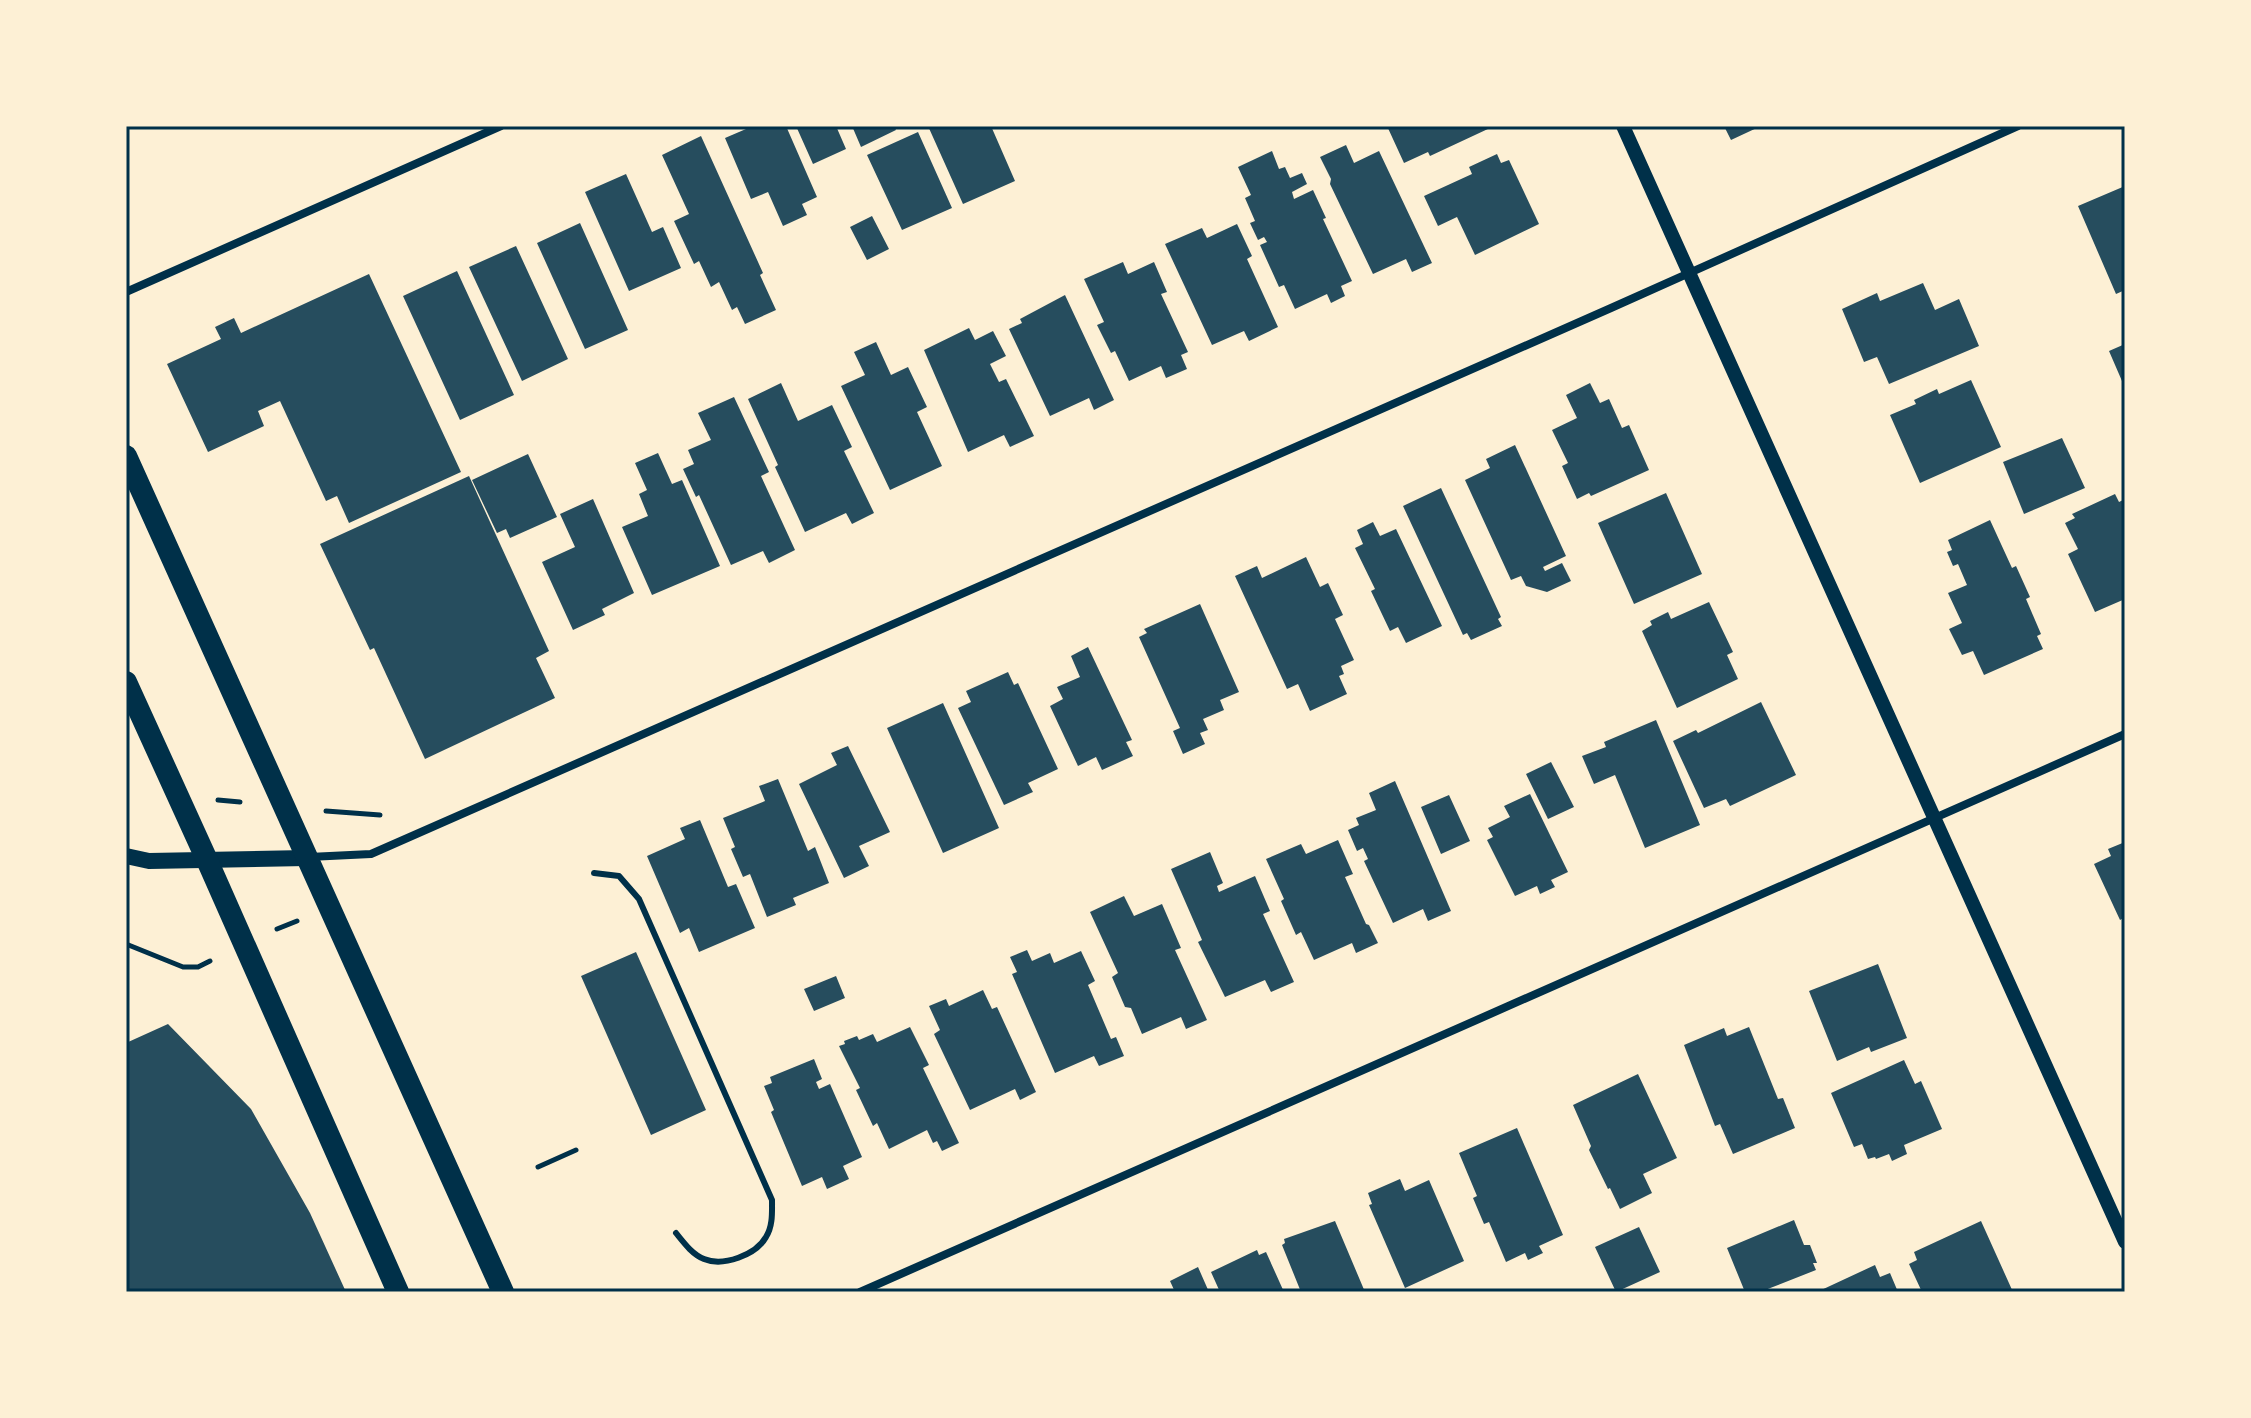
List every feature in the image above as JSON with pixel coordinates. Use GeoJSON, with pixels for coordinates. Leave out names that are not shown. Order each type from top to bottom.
{"type":"FeatureCollection","features":[{"type":"Feature","properties":{"kind":"highway"},"geometry":{"type":"LineString","coordinates":[[126,456],[503,1292]]}},
{"type":"Feature","properties":{"kind":"highway"},"geometry":{"type":"LineString","coordinates":[[126,682],[398,1292]]}},
{"type":"Feature","properties":{"kind":"main road"},"geometry":{"type":"LineString","coordinates":[[126,856],[149,861],[306,858]]}},
{"type":"Feature","properties":{"kind":"street"},"geometry":{"type":"LineString","coordinates":[[126,292],[501,126]]}},
{"type":"Feature","properties":{"kind":"street"},"geometry":{"type":"LineString","coordinates":[[1623,126],[2125,1242]]}},
{"type":"Feature","properties":{"kind":"street"},"geometry":{"type":"LineString","coordinates":[[306,858],[371,854],[2018,126]]}},
{"type":"Feature","properties":{"kind":"street"},"geometry":{"type":"LineString","coordinates":[[860,1292],[2125,734]]}},
{"type":"Feature","properties":{"kind":"lane"},"geometry":{"type":"LineString","coordinates":[[594,873],[619,876],[639,899],[772,1200],[772,1220],[766,1238],[753,1250],[728,1261],[706,1260],[691,1250],[676,1233]]}},
{"type":"Feature","properties":{"kind":"path"},"geometry":{"type":"LineString","coordinates":[[126,944],[183,967],[198,967]]}},
{"type":"Feature","properties":{"kind":"path"},"geometry":{"type":"LineString","coordinates":[[538,1167],[576,1150]]}},
{"type":"Feature","properties":{"kind":"building"},"geometry":{"type":"Polygon","coordinates":[[[753,126],[786,126],[817,197],[802,204],[807,215],[783,226],[768,192],[751,199],[725,138],[753,126]]]}},
{"type":"Feature","properties":{"kind":"building"},"geometry":{"type":"Polygon","coordinates":[[[796,126],[836,126],[846,149],[813,164],[796,126]]]}},
{"type":"Feature","properties":{"kind":"building"},"geometry":{"type":"Polygon","coordinates":[[[852,126],[894,126],[896,130],[861,147],[852,126]]]}},
{"type":"Feature","properties":{"kind":"building"},"geometry":{"type":"Polygon","coordinates":[[[928,126],[991,126],[1015,181],[963,204],[928,126]]]}},
{"type":"Feature","properties":{"kind":"building"},"geometry":{"type":"Polygon","coordinates":[[[1387,126],[1490,128],[1430,156],[1428,152],[1404,163],[1387,126]]]}},
{"type":"Feature","properties":{"kind":"building"},"geometry":{"type":"Polygon","coordinates":[[[1724,126],[1761,126],[1731,140],[1724,126]]]}},
{"type":"Feature","properties":{"kind":"building"},"geometry":{"type":"Polygon","coordinates":[[[918,132],[952,208],[902,230],[867,155],[918,132]]]}},
{"type":"Feature","properties":{"kind":"building"},"geometry":{"type":"Polygon","coordinates":[[[701,136],[763,273],[760,275],[776,310],[745,324],[737,307],[732,310],[719,282],[711,287],[699,261],[694,264],[674,221],[689,214],[662,155],[701,136]]]}},
{"type":"Feature","properties":{"kind":"building"},"geometry":{"type":"Polygon","coordinates":[[[1346,145],[1354,163],[1379,151],[1432,263],[1412,272],[1406,259],[1373,274],[1320,157],[1346,145]]]}},
{"type":"Feature","properties":{"kind":"building"},"geometry":{"type":"Polygon","coordinates":[[[1272,151],[1279,169],[1285,167],[1290,178],[1302,173],[1307,184],[1292,192],[1294,199],[1313,190],[1352,281],[1341,286],[1345,296],[1331,303],[1327,294],[1295,309],[1284,285],[1279,287],[1260,245],[1267,242],[1264,237],[1258,240],[1250,223],[1255,221],[1245,198],[1251,195],[1238,167],[1272,151]]]}},
{"type":"Feature","properties":{"kind":"building"},"geometry":{"type":"Polygon","coordinates":[[[1497,154],[1501,163],[1509,160],[1539,224],[1475,255],[1457,217],[1438,226],[1424,196],[1472,174],[1469,167],[1497,154]]]}},
{"type":"Feature","properties":{"kind":"building"},"geometry":{"type":"Polygon","coordinates":[[[626,174],[652,232],[663,227],[681,268],[629,291],[585,192],[626,174]]]}},
{"type":"Feature","properties":{"kind":"building"},"geometry":{"type":"Polygon","coordinates":[[[2125,186],[2125,290],[2116,294],[2078,206],[2125,186]]]}},
{"type":"Feature","properties":{"kind":"building"},"geometry":{"type":"Polygon","coordinates":[[[872,216],[889,249],[867,260],[850,227],[872,216]]]}},
{"type":"Feature","properties":{"kind":"building"},"geometry":{"type":"Polygon","coordinates":[[[580,223],[628,330],[585,349],[537,243],[580,223]]]}},
{"type":"Feature","properties":{"kind":"building"},"geometry":{"type":"Polygon","coordinates":[[[1237,224],[1252,256],[1247,259],[1278,327],[1249,341],[1244,331],[1212,345],[1165,244],[1202,228],[1207,238],[1237,224]]]}},
{"type":"Feature","properties":{"kind":"building"},"geometry":{"type":"Polygon","coordinates":[[[516,246],[568,359],[522,381],[469,267],[516,246]]]}},
{"type":"Feature","properties":{"kind":"building"},"geometry":{"type":"Polygon","coordinates":[[[1123,262],[1128,274],[1154,262],[1167,292],[1161,294],[1188,352],[1181,355],[1187,369],[1166,378],[1161,366],[1129,381],[1115,351],[1111,353],[1097,325],[1104,322],[1084,279],[1123,262]]]}},
{"type":"Feature","properties":{"kind":"building"},"geometry":{"type":"Polygon","coordinates":[[[457,271],[514,395],[460,420],[403,296],[457,271]]]}},
{"type":"Feature","properties":{"kind":"building"},"geometry":{"type":"Polygon","coordinates":[[[369,274],[461,472],[349,523],[337,496],[326,501],[280,401],[258,411],[264,426],[208,452],[167,364],[221,339],[215,327],[234,318],[241,333],[369,274]]]}},
{"type":"Feature","properties":{"kind":"building"},"geometry":{"type":"Polygon","coordinates":[[[1923,283],[1935,310],[1959,299],[1979,346],[1889,384],[1877,357],[1864,362],[1842,309],[1877,293],[1880,301],[1923,283]]]}},
{"type":"Feature","properties":{"kind":"building"},"geometry":{"type":"Polygon","coordinates":[[[1065,295],[1114,400],[1094,410],[1089,398],[1050,416],[1009,329],[1022,323],[1020,319],[1065,295]]]}},
{"type":"Feature","properties":{"kind":"building"},"geometry":{"type":"Polygon","coordinates":[[[969,328],[975,340],[993,331],[1006,356],[990,364],[999,382],[1006,379],[1034,436],[1010,447],[1004,435],[968,452],[924,350],[969,328]]]}},
{"type":"Feature","properties":{"kind":"building"},"geometry":{"type":"Polygon","coordinates":[[[876,342],[891,375],[908,367],[927,407],[917,412],[942,466],[890,490],[841,386],[865,375],[854,352],[876,342]]]}},
{"type":"Feature","properties":{"kind":"building"},"geometry":{"type":"Polygon","coordinates":[[[2125,344],[2125,388],[2109,351],[2125,344]]]}},
{"type":"Feature","properties":{"kind":"building"},"geometry":{"type":"Polygon","coordinates":[[[1971,380],[2001,447],[1920,483],[1890,415],[1916,404],[1914,400],[1937,389],[1939,394],[1971,380]]]}},
{"type":"Feature","properties":{"kind":"building"},"geometry":{"type":"Polygon","coordinates":[[[781,383],[798,421],[832,405],[852,447],[844,451],[874,513],[852,524],[846,513],[805,532],[748,399],[781,383]]]}},
{"type":"Feature","properties":{"kind":"building"},"geometry":{"type":"Polygon","coordinates":[[[1590,383],[1600,403],[1609,399],[1622,428],[1629,425],[1649,470],[1591,496],[1589,493],[1577,499],[1562,466],[1568,463],[1552,430],[1577,418],[1566,395],[1590,383]]]}},
{"type":"Feature","properties":{"kind":"building"},"geometry":{"type":"Polygon","coordinates":[[[734,397],[769,472],[761,476],[795,550],[769,563],[763,551],[731,565],[699,495],[696,497],[683,469],[694,464],[688,450],[711,440],[698,413],[734,397]]]}},
{"type":"Feature","properties":{"kind":"building"},"geometry":{"type":"Polygon","coordinates":[[[2062,438],[2085,488],[2024,514],[2003,462],[2062,438]]]}},
{"type":"Feature","properties":{"kind":"building"},"geometry":{"type":"Polygon","coordinates":[[[1515,445],[1566,556],[1543,567],[1545,571],[1562,563],[1571,581],[1547,592],[1526,586],[1521,576],[1511,580],[1465,480],[1490,468],[1486,459],[1515,445]]]}},
{"type":"Feature","properties":{"kind":"building"},"geometry":{"type":"Polygon","coordinates":[[[658,453],[672,484],[682,480],[720,566],[652,595],[622,527],[648,516],[639,494],[647,490],[635,463],[658,453]]]}},
{"type":"Feature","properties":{"kind":"building"},"geometry":{"type":"Polygon","coordinates":[[[528,454],[557,517],[510,538],[506,529],[497,533],[472,480],[528,454]]]}},
{"type":"Feature","properties":{"kind":"building"},"geometry":{"type":"Polygon","coordinates":[[[469,476],[549,651],[536,658],[555,698],[425,759],[374,648],[370,650],[320,544],[469,476]]]}},
{"type":"Feature","properties":{"kind":"building"},"geometry":{"type":"Polygon","coordinates":[[[1441,488],[1501,617],[1498,619],[1502,626],[1471,640],[1467,633],[1463,635],[1403,506],[1441,488]]]}},
{"type":"Feature","properties":{"kind":"building"},"geometry":{"type":"Polygon","coordinates":[[[1666,493],[1702,574],[1634,604],[1598,523],[1666,493]]]}},
{"type":"Feature","properties":{"kind":"building"},"geometry":{"type":"Polygon","coordinates":[[[2115,494],[2119,502],[2125,499],[2125,599],[2095,612],[2068,554],[2078,549],[2065,523],[2075,518],[2072,514],[2115,494]]]}},
{"type":"Feature","properties":{"kind":"building"},"geometry":{"type":"Polygon","coordinates":[[[593,499],[634,593],[602,609],[605,615],[573,630],[542,562],[575,547],[560,514],[593,499]]]}},
{"type":"Feature","properties":{"kind":"building"},"geometry":{"type":"Polygon","coordinates":[[[1990,520],[2012,568],[2016,566],[2030,597],[2026,599],[2041,634],[2037,636],[2043,649],[1984,675],[1973,651],[1962,655],[1949,629],[1962,623],[1948,593],[1967,585],[1958,564],[1953,566],[1947,552],[1952,550],[1948,540],[1990,520]]]}},
{"type":"Feature","properties":{"kind":"building"},"geometry":{"type":"Polygon","coordinates":[[[1373,522],[1380,536],[1396,529],[1442,626],[1406,643],[1398,627],[1390,631],[1371,591],[1375,589],[1355,548],[1363,544],[1357,530],[1373,522]]]}},
{"type":"Feature","properties":{"kind":"building"},"geometry":{"type":"Polygon","coordinates":[[[1306,557],[1320,587],[1328,583],[1343,615],[1335,619],[1354,660],[1341,666],[1344,674],[1339,676],[1347,694],[1310,711],[1298,684],[1287,689],[1235,576],[1257,566],[1262,578],[1306,557]]]}},
{"type":"Feature","properties":{"kind":"building"},"geometry":{"type":"Polygon","coordinates":[[[1709,602],[1733,652],[1727,655],[1738,679],[1677,708],[1642,631],[1652,625],[1650,621],[1668,612],[1671,619],[1709,602]]]}},
{"type":"Feature","properties":{"kind":"building"},"geometry":{"type":"Polygon","coordinates":[[[1200,604],[1239,692],[1220,700],[1224,710],[1203,719],[1208,730],[1200,733],[1205,744],[1183,754],[1173,731],[1180,728],[1139,637],[1147,633],[1144,629],[1200,604]]]}},
{"type":"Feature","properties":{"kind":"building"},"geometry":{"type":"Polygon","coordinates":[[[1088,647],[1132,740],[1126,742],[1133,756],[1102,770],[1096,757],[1078,766],[1050,706],[1063,699],[1057,687],[1080,677],[1071,656],[1088,647]]]}},
{"type":"Feature","properties":{"kind":"building"},"geometry":{"type":"Polygon","coordinates":[[[1008,672],[1014,685],[1018,683],[1058,769],[1028,783],[1033,792],[1004,805],[958,708],[971,702],[966,691],[1008,672]]]}},
{"type":"Feature","properties":{"kind":"building"},"geometry":{"type":"Polygon","coordinates":[[[1761,702],[1796,775],[1730,806],[1726,799],[1704,808],[1673,741],[1696,730],[1698,733],[1761,702]]]}},
{"type":"Feature","properties":{"kind":"building"},"geometry":{"type":"Polygon","coordinates":[[[943,703],[999,828],[943,853],[887,728],[943,703]]]}},
{"type":"Feature","properties":{"kind":"building"},"geometry":{"type":"Polygon","coordinates":[[[1656,720],[1700,825],[1645,848],[1615,775],[1594,784],[1582,756],[1606,747],[1604,742],[1656,720]]]}},
{"type":"Feature","properties":{"kind":"building"},"geometry":{"type":"Polygon","coordinates":[[[848,746],[890,832],[859,846],[869,866],[844,878],[799,784],[837,765],[831,753],[848,746]]]}},
{"type":"Feature","properties":{"kind":"building"},"geometry":{"type":"Polygon","coordinates":[[[1551,762],[1574,807],[1548,819],[1526,774],[1551,762]]]}},
{"type":"Feature","properties":{"kind":"building"},"geometry":{"type":"Polygon","coordinates":[[[778,779],[808,851],[815,847],[829,883],[793,898],[796,905],[767,917],[750,874],[743,877],[723,818],[765,801],[759,786],[778,779]]]}},
{"type":"Feature","properties":{"kind":"building"},"geometry":{"type":"Polygon","coordinates":[[[1395,781],[1451,911],[1428,921],[1423,909],[1393,923],[1364,861],[1368,859],[1363,848],[1357,851],[1348,830],[1359,825],[1356,818],[1376,810],[1369,793],[1395,781]]]}},
{"type":"Feature","properties":{"kind":"building"},"geometry":{"type":"Polygon","coordinates":[[[1530,794],[1568,872],[1551,880],[1555,887],[1540,894],[1537,886],[1515,896],[1487,840],[1493,837],[1488,828],[1510,817],[1504,806],[1530,794]]]}},
{"type":"Feature","properties":{"kind":"building"},"geometry":{"type":"Polygon","coordinates":[[[1449,795],[1470,841],[1441,854],[1421,807],[1449,795]]]}},
{"type":"Feature","properties":{"kind":"building"},"geometry":{"type":"Polygon","coordinates":[[[700,820],[728,887],[736,884],[755,928],[699,952],[689,928],[680,933],[647,856],[685,839],[680,828],[700,820]]]}},
{"type":"Feature","properties":{"kind":"building"},"geometry":{"type":"Polygon","coordinates":[[[1338,840],[1353,874],[1345,877],[1378,943],[1356,953],[1352,943],[1314,960],[1301,932],[1296,935],[1266,859],[1301,844],[1306,854],[1338,840]]]}},
{"type":"Feature","properties":{"kind":"building"},"geometry":{"type":"Polygon","coordinates":[[[2125,842],[2125,917],[2120,920],[2094,864],[2111,856],[2108,849],[2125,842]]]}},
{"type":"Feature","properties":{"kind":"building"},"geometry":{"type":"Polygon","coordinates":[[[1210,852],[1223,883],[1217,886],[1219,892],[1255,876],[1270,911],[1263,914],[1294,982],[1271,992],[1265,980],[1225,997],[1198,942],[1202,940],[1171,869],[1210,852]]]}},
{"type":"Feature","properties":{"kind":"building"},"geometry":{"type":"Polygon","coordinates":[[[1124,896],[1134,916],[1162,904],[1181,948],[1175,950],[1207,1020],[1186,1029],[1181,1017],[1142,1034],[1131,1008],[1125,1007],[1112,977],[1118,973],[1090,912],[1124,896]]]}},
{"type":"Feature","properties":{"kind":"building"},"geometry":{"type":"Polygon","coordinates":[[[1027,950],[1032,961],[1050,953],[1054,963],[1081,951],[1095,981],[1088,985],[1111,1039],[1116,1037],[1124,1056],[1099,1066],[1094,1056],[1055,1073],[1012,974],[1017,972],[1010,957],[1027,950]]]}},
{"type":"Feature","properties":{"kind":"building"},"geometry":{"type":"Polygon","coordinates":[[[636,952],[706,1110],[651,1135],[581,976],[636,952]]]}},
{"type":"Feature","properties":{"kind":"building"},"geometry":{"type":"Polygon","coordinates":[[[1878,964],[1907,1038],[1871,1052],[1869,1047],[1837,1061],[1809,991],[1878,964]]]}},
{"type":"Feature","properties":{"kind":"building"},"geometry":{"type":"Polygon","coordinates":[[[836,976],[845,998],[814,1011],[804,989],[836,976]]]}},
{"type":"Feature","properties":{"kind":"building"},"geometry":{"type":"Polygon","coordinates":[[[983,990],[992,1009],[997,1007],[1036,1092],[1020,1100],[1015,1089],[970,1110],[934,1034],[940,1030],[929,1006],[946,999],[949,1006],[983,990]]]}},
{"type":"Feature","properties":{"kind":"building"},"geometry":{"type":"Polygon","coordinates":[[[168,1024],[251,1109],[310,1213],[346,1292],[126,1292],[126,1043],[168,1024]]]}},
{"type":"Feature","properties":{"kind":"building"},"geometry":{"type":"Polygon","coordinates":[[[910,1027],[929,1065],[923,1068],[959,1143],[942,1151],[937,1141],[933,1143],[927,1130],[889,1149],[877,1123],[873,1126],[856,1090],[860,1088],[839,1046],[857,1036],[859,1040],[873,1034],[877,1042],[910,1027]]]}},
{"type":"Feature","properties":{"kind":"building"},"geometry":{"type":"Polygon","coordinates":[[[1749,1027],[1778,1099],[1783,1098],[1795,1128],[1733,1154],[1720,1124],[1715,1126],[1684,1045],[1724,1028],[1727,1036],[1749,1027]]]}},
{"type":"Feature","properties":{"kind":"building"},"geometry":{"type":"Polygon","coordinates":[[[814,1059],[822,1079],[816,1082],[819,1089],[830,1084],[862,1157],[843,1166],[849,1179],[827,1189],[822,1177],[802,1186],[771,1112],[774,1110],[764,1086],[772,1083],[770,1077],[814,1059]]]}},
{"type":"Feature","properties":{"kind":"building"},"geometry":{"type":"Polygon","coordinates":[[[1904,1060],[1915,1084],[1921,1081],[1942,1129],[1904,1145],[1907,1154],[1892,1161],[1889,1154],[1868,1159],[1862,1144],[1854,1147],[1831,1093],[1904,1060]]]}},
{"type":"Feature","properties":{"kind":"building"},"geometry":{"type":"Polygon","coordinates":[[[1638,1074],[1677,1158],[1643,1174],[1652,1193],[1620,1209],[1589,1150],[1591,1146],[1573,1105],[1638,1074]]]}},
{"type":"Feature","properties":{"kind":"building"},"geometry":{"type":"Polygon","coordinates":[[[1517,1128],[1563,1235],[1539,1246],[1543,1253],[1528,1260],[1525,1253],[1506,1262],[1489,1222],[1484,1224],[1473,1198],[1477,1196],[1459,1153],[1517,1128]]]}},
{"type":"Feature","properties":{"kind":"building"},"geometry":{"type":"Polygon","coordinates":[[[1400,1179],[1405,1191],[1429,1180],[1464,1261],[1405,1288],[1369,1205],[1372,1204],[1368,1193],[1400,1179]]]}},
{"type":"Feature","properties":{"kind":"building"},"geometry":{"type":"Polygon","coordinates":[[[1794,1220],[1804,1245],[1810,1245],[1817,1263],[1813,1263],[1816,1270],[1760,1292],[1745,1292],[1727,1248],[1794,1220]]]}},
{"type":"Feature","properties":{"kind":"building"},"geometry":{"type":"Polygon","coordinates":[[[1335,1221],[1365,1292],[1301,1292],[1282,1245],[1284,1239],[1335,1221]]]}},
{"type":"Feature","properties":{"kind":"building"},"geometry":{"type":"Polygon","coordinates":[[[1981,1221],[2013,1292],[1922,1292],[1909,1264],[1917,1260],[1914,1252],[1981,1221]]]}},
{"type":"Feature","properties":{"kind":"building"},"geometry":{"type":"Polygon","coordinates":[[[1639,1227],[1660,1272],[1616,1292],[1595,1247],[1639,1227]]]}},
{"type":"Feature","properties":{"kind":"building"},"geometry":{"type":"Polygon","coordinates":[[[1257,1250],[1259,1255],[1266,1252],[1284,1292],[1220,1292],[1211,1272],[1257,1250]]]}},
{"type":"Feature","properties":{"kind":"building"},"geometry":{"type":"Polygon","coordinates":[[[1875,1265],[1880,1277],[1890,1273],[1898,1292],[1817,1292],[1875,1265]]]}},
{"type":"Feature","properties":{"kind":"building"},"geometry":{"type":"Polygon","coordinates":[[[1198,1267],[1209,1292],[1175,1292],[1170,1281],[1198,1267]]]}}]}
